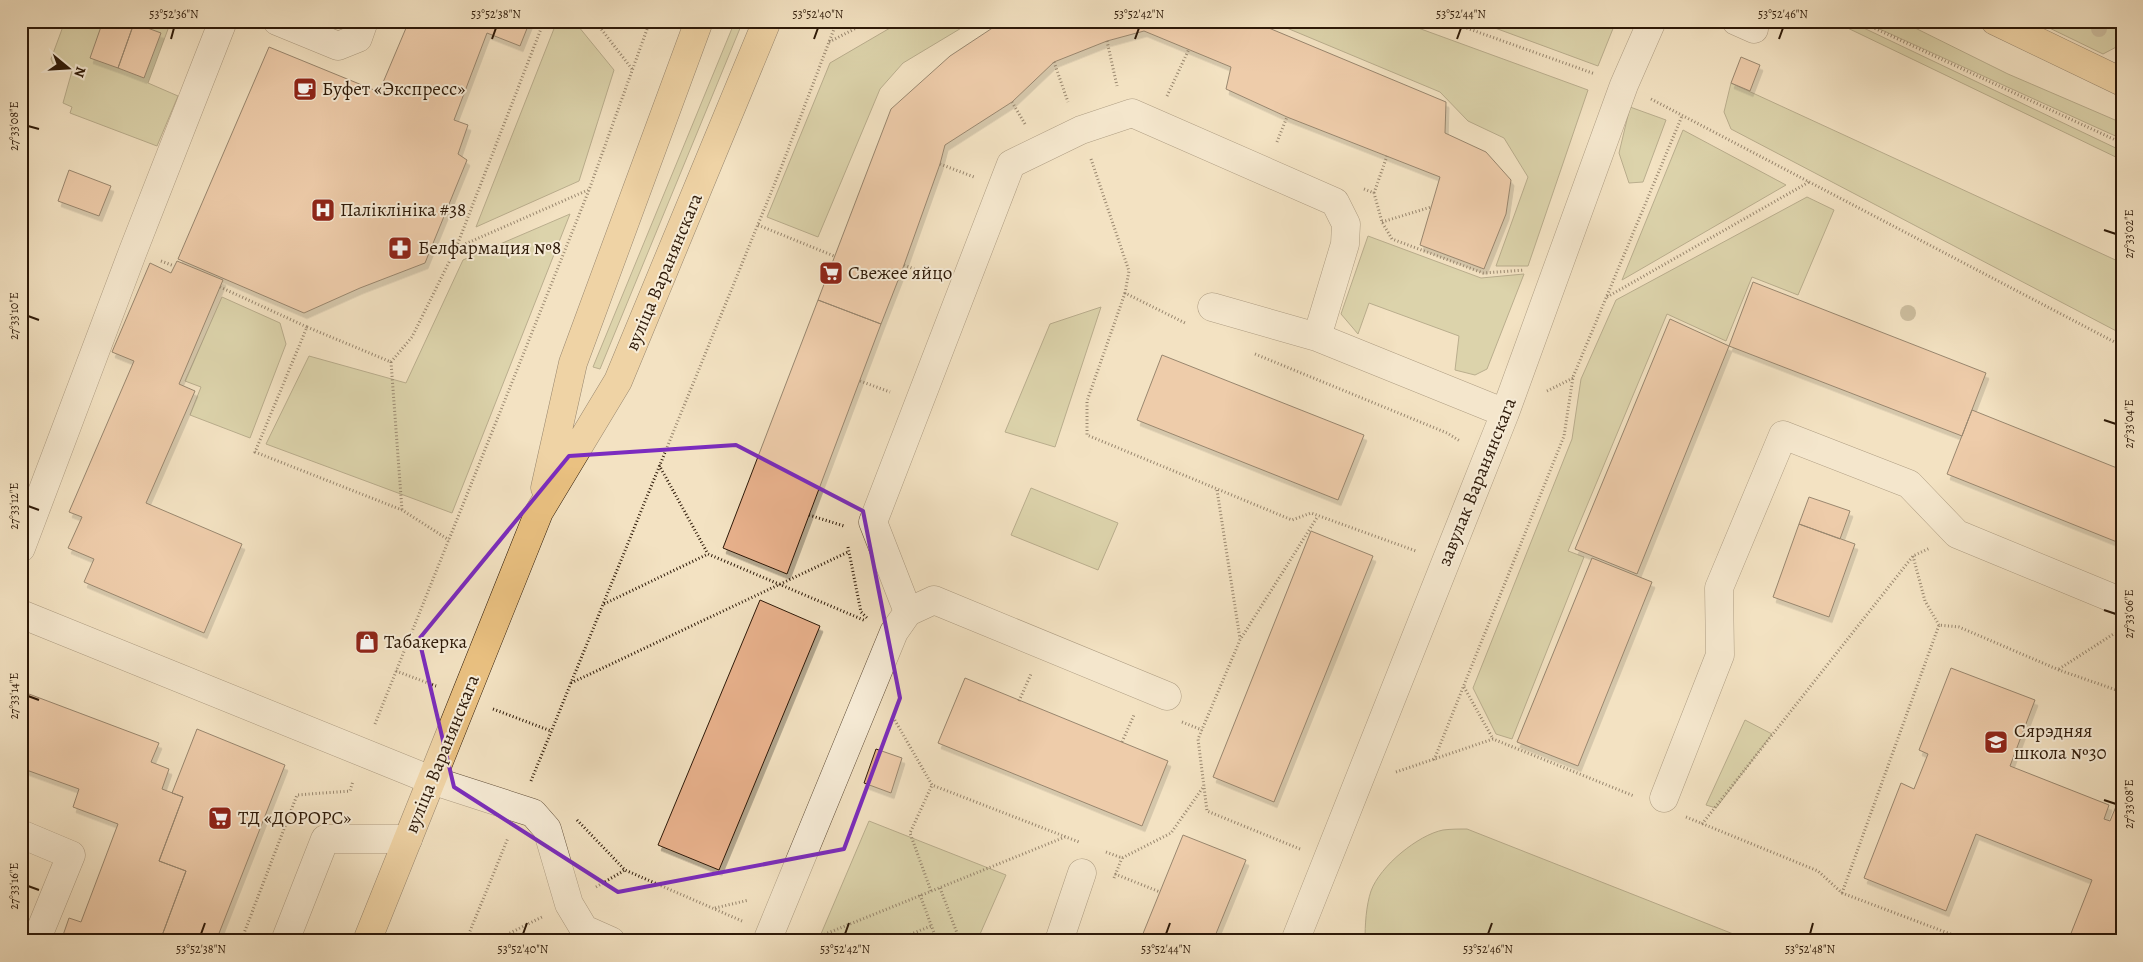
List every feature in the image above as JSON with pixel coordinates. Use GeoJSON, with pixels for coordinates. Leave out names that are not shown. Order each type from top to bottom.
{"type":"FeatureCollection","features":[{"type":"Feature","properties":{"kind":"main road","name":"вуліца Варанянскага"},"geometry":{"type":"LineString","coordinates":[[540,512],[573,363],[699,21]]}},
{"type":"Feature","properties":{"kind":"main road","name":"вуліца Варанянскага"},"geometry":{"type":"LineString","coordinates":[[367,941],[540,512],[618,381],[767,21]]}},
{"type":"Feature","properties":{"kind":"main road"},"geometry":{"type":"LineString","coordinates":[[1995,21],[2122,82]]}},
{"type":"Feature","properties":{"kind":"street"},"geometry":{"type":"LineString","coordinates":[[21,548],[133,251],[223,21]]}},
{"type":"Feature","properties":{"kind":"street"},"geometry":{"type":"LineString","coordinates":[[277,21],[338,46],[358,38],[364,21]]}},
{"type":"Feature","properties":{"kind":"street","name":"завулак Варанянскага"},"geometry":{"type":"LineString","coordinates":[[1295,941],[1506,413],[1624,85],[1652,21]]}},
{"type":"Feature","properties":{"kind":"street"},"geometry":{"type":"LineString","coordinates":[[908,612],[873,522],[1011,164],[1081,130],[1132,113],[1336,202],[1346,224],[1345,244],[1317,337]]}},
{"type":"Feature","properties":{"kind":"street"},"geometry":{"type":"LineString","coordinates":[[1212,307],[1317,337],[1506,413]]}},
{"type":"Feature","properties":{"kind":"street"},"geometry":{"type":"LineString","coordinates":[[1664,798],[1720,656],[1719,588],[1783,434],[1910,484],[1957,534],[2122,602]]}},
{"type":"Feature","properties":{"kind":"street"},"geometry":{"type":"LineString","coordinates":[[769,937],[894,632],[908,612],[934,600],[1171,708]]}},
{"type":"Feature","properties":{"kind":"street"},"geometry":{"type":"LineString","coordinates":[[21,614],[432,780],[520,807],[533,813],[547,829],[569,904],[584,929],[611,941]]}},
{"type":"Feature","properties":{"kind":"street"},"geometry":{"type":"LineString","coordinates":[[21,834],[72,855],[36,941]]}},
{"type":"Feature","properties":{"kind":"street"},"geometry":{"type":"LineString","coordinates":[[285,941],[325,840],[408,839]]}},
{"type":"Feature","properties":{"kind":"street"},"geometry":{"type":"LineString","coordinates":[[1059,941],[1082,873]]}},
{"type":"Feature","properties":{"kind":"path"},"geometry":{"type":"LineString","coordinates":[[402,510],[391,362],[412,337],[456,248],[544,21]]}},
{"type":"Feature","properties":{"kind":"path"},"geometry":{"type":"LineString","coordinates":[[595,21],[633,70]]}},
{"type":"Feature","properties":{"kind":"path"},"geometry":{"type":"LineString","coordinates":[[364,752],[588,190],[650,21]]}},
{"type":"Feature","properties":{"kind":"path"},"geometry":{"type":"LineString","coordinates":[[466,941],[758,225],[837,21]]}},
{"type":"Feature","properties":{"kind":"path"},"geometry":{"type":"LineString","coordinates":[[828,43],[870,21]]}},
{"type":"Feature","properties":{"kind":"path"},"geometry":{"type":"LineString","coordinates":[[1447,21],[1624,85],[2122,346]]}},
{"type":"Feature","properties":{"kind":"path"},"geometry":{"type":"LineString","coordinates":[[1859,21],[2122,144]]}},
{"type":"Feature","properties":{"kind":"path"},"geometry":{"type":"LineString","coordinates":[[1107,41],[1117,89]]}},
{"type":"Feature","properties":{"kind":"path"},"geometry":{"type":"LineString","coordinates":[[1163,103],[1189,49]]}},
{"type":"Feature","properties":{"kind":"path"},"geometry":{"type":"LineString","coordinates":[[1054,62],[1071,110],[1081,130]]}},
{"type":"Feature","properties":{"kind":"path"},"geometry":{"type":"LineString","coordinates":[[1012,102],[1029,130]]}},
{"type":"Feature","properties":{"kind":"path"},"geometry":{"type":"LineString","coordinates":[[1434,760],[1564,436],[1573,377],[1682,116]]}},
{"type":"Feature","properties":{"kind":"path"},"geometry":{"type":"LineString","coordinates":[[1275,149],[1287,118]]}},
{"type":"Feature","properties":{"kind":"path"},"geometry":{"type":"LineString","coordinates":[[1387,156],[1374,194],[1382,222],[1392,239],[1483,273],[1532,269]]}},
{"type":"Feature","properties":{"kind":"path"},"geometry":{"type":"LineString","coordinates":[[940,164],[975,177]]}},
{"type":"Feature","properties":{"kind":"path"},"geometry":{"type":"LineString","coordinates":[[1607,298],[1809,182]]}},
{"type":"Feature","properties":{"kind":"path"},"geometry":{"type":"LineString","coordinates":[[1356,185],[1374,194]]}},
{"type":"Feature","properties":{"kind":"path"},"geometry":{"type":"LineString","coordinates":[[456,248],[588,190]]}},
{"type":"Feature","properties":{"kind":"path"},"geometry":{"type":"LineString","coordinates":[[1382,222],[1431,207]]}},
{"type":"Feature","properties":{"kind":"path"},"geometry":{"type":"LineString","coordinates":[[758,225],[834,256]]}},
{"type":"Feature","properties":{"kind":"path"},"geometry":{"type":"LineString","coordinates":[[904,265],[938,279]]}},
{"type":"Feature","properties":{"kind":"path"},"geometry":{"type":"LineString","coordinates":[[220,287],[307,327],[391,362]]}},
{"type":"Feature","properties":{"kind":"path"},"geometry":{"type":"LineString","coordinates":[[1125,293],[1087,402],[1087,435],[1292,520],[1311,513],[1425,554]]}},
{"type":"Feature","properties":{"kind":"path"},"geometry":{"type":"LineString","coordinates":[[307,327],[255,452],[402,510],[449,540]]}},
{"type":"Feature","properties":{"kind":"path"},"geometry":{"type":"LineString","coordinates":[[860,381],[893,394]]}},
{"type":"Feature","properties":{"kind":"path"},"geometry":{"type":"LineString","coordinates":[[659,465],[708,554],[876,625],[860,612],[848,544]]}},
{"type":"Feature","properties":{"kind":"path"},"geometry":{"type":"LineString","coordinates":[[1217,489],[1240,640]]}},
{"type":"Feature","properties":{"kind":"path"},"geometry":{"type":"LineString","coordinates":[[809,515],[850,528]]}},
{"type":"Feature","properties":{"kind":"path"},"geometry":{"type":"LineString","coordinates":[[1303,851],[1207,811],[1198,739],[1240,640],[1318,516]]}},
{"type":"Feature","properties":{"kind":"path"},"geometry":{"type":"LineString","coordinates":[[1702,824],[1913,556],[1957,534]]}},
{"type":"Feature","properties":{"kind":"path"},"geometry":{"type":"LineString","coordinates":[[571,683],[848,552]]}},
{"type":"Feature","properties":{"kind":"path"},"geometry":{"type":"LineString","coordinates":[[603,605],[708,554]]}},
{"type":"Feature","properties":{"kind":"path"},"geometry":{"type":"LineString","coordinates":[[1913,556],[1925,601],[1939,625]]}},
{"type":"Feature","properties":{"kind":"path"},"geometry":{"type":"LineString","coordinates":[[1939,625],[1959,627],[2059,670],[2122,692]]}},
{"type":"Feature","properties":{"kind":"path"},"geometry":{"type":"LineString","coordinates":[[1842,893],[1939,625]]}},
{"type":"Feature","properties":{"kind":"path"},"geometry":{"type":"LineString","coordinates":[[2059,670],[2122,628]]}},
{"type":"Feature","properties":{"kind":"path"},"geometry":{"type":"LineString","coordinates":[[1019,701],[1032,670]]}},
{"type":"Feature","properties":{"kind":"path"},"geometry":{"type":"LineString","coordinates":[[1463,686],[1493,739]]}},
{"type":"Feature","properties":{"kind":"path"},"geometry":{"type":"LineString","coordinates":[[1171,708],[1202,730]]}},
{"type":"Feature","properties":{"kind":"path"},"geometry":{"type":"LineString","coordinates":[[890,712],[932,785],[1082,843]]}},
{"type":"Feature","properties":{"kind":"path"},"geometry":{"type":"LineString","coordinates":[[1122,742],[1135,712]]}},
{"type":"Feature","properties":{"kind":"path"},"geometry":{"type":"LineString","coordinates":[[533,775],[540,782]]}},
{"type":"Feature","properties":{"kind":"path"},"geometry":{"type":"LineString","coordinates":[[931,892],[910,833],[932,785]]}},
{"type":"Feature","properties":{"kind":"path"},"geometry":{"type":"LineString","coordinates":[[1098,849],[1122,858],[1171,833],[1204,786]]}},
{"type":"Feature","properties":{"kind":"path"},"geometry":{"type":"LineString","coordinates":[[573,816],[625,870],[715,908],[769,937]]}},
{"type":"Feature","properties":{"kind":"path"},"geometry":{"type":"LineString","coordinates":[[808,941],[1066,836]]}},
{"type":"Feature","properties":{"kind":"path"},"geometry":{"type":"LineString","coordinates":[[1115,874],[1160,892]]}},
{"type":"Feature","properties":{"kind":"path"},"geometry":{"type":"LineString","coordinates":[[940,888],[960,941]]}},
{"type":"Feature","properties":{"kind":"path"},"geometry":{"type":"LineString","coordinates":[[920,895],[937,941]]}},
{"type":"Feature","properties":{"kind":"path"},"geometry":{"type":"LineString","coordinates":[[715,908],[751,899]]}},
{"type":"Feature","properties":{"kind":"path"},"geometry":{"type":"LineString","coordinates":[[494,941],[569,904]]}},
{"type":"Feature","properties":{"kind":"path"},"geometry":{"type":"LineString","coordinates":[[894,941],[931,926]]}},
{"type":"Feature","properties":{"kind":"highlighted area"},"geometry":{"type":"Polygon","coordinates":[[[736,445],[863,511],[900,698],[844,849],[618,892],[454,787],[419,639],[569,456],[736,445]]]}},
{"type":"Feature","properties":{"kind":"green space"},"geometry":{"type":"Polygon","coordinates":[[[65,21],[171,21],[148,83],[178,96],[157,146],[70,113],[72,107],[63,103],[72,71],[53,64],[51,59],[65,21]]]}},
{"type":"Feature","properties":{"kind":"green space"},"geometry":{"type":"Polygon","coordinates":[[[557,21],[574,21],[614,70],[579,181],[476,227],[557,21]]]}},
{"type":"Feature","properties":{"kind":"green space"},"geometry":{"type":"Polygon","coordinates":[[[735,21],[743,21],[600,369],[593,367],[735,21]]]}},
{"type":"Feature","properties":{"kind":"green space"},"geometry":{"type":"Polygon","coordinates":[[[902,21],[973,21],[903,63],[880,89],[818,237],[767,217],[830,63],[902,21]]]}},
{"type":"Feature","properties":{"kind":"green space"},"geometry":{"type":"Polygon","coordinates":[[[1270,21],[1399,21],[1588,90],[1528,266],[1496,266],[1528,177],[1504,138],[1468,121],[1440,92],[1270,21]]]}},
{"type":"Feature","properties":{"kind":"green space"},"geometry":{"type":"Polygon","coordinates":[[[1476,21],[1616,21],[1598,66],[1476,21]]]}},
{"type":"Feature","properties":{"kind":"green space"},"geometry":{"type":"Polygon","coordinates":[[[1833,21],[1849,21],[2122,151],[2122,160],[1833,21]]]}},
{"type":"Feature","properties":{"kind":"green space"},"geometry":{"type":"Polygon","coordinates":[[[1862,21],[1901,21],[2008,74],[2122,123],[2122,139],[1862,21]]]}},
{"type":"Feature","properties":{"kind":"green space"},"geometry":{"type":"Polygon","coordinates":[[[2035,21],[2122,21],[2122,44],[2103,54],[2035,21]]]}},
{"type":"Feature","properties":{"kind":"green space"},"geometry":{"type":"Polygon","coordinates":[[[1731,83],[2122,263],[2122,334],[1731,129],[1724,112],[1731,83]]]}},
{"type":"Feature","properties":{"kind":"green space"},"geometry":{"type":"Polygon","coordinates":[[[1630,107],[1666,120],[1643,182],[1629,183],[1619,153],[1630,107]]]}},
{"type":"Feature","properties":{"kind":"green space"},"geometry":{"type":"Polygon","coordinates":[[[1683,130],[1786,185],[1622,280],[1683,130]]]}},
{"type":"Feature","properties":{"kind":"green space"},"geometry":{"type":"Polygon","coordinates":[[[1807,197],[1834,210],[1798,295],[1752,277],[1726,341],[1667,314],[1568,551],[1584,557],[1512,739],[1496,734],[1473,688],[1572,439],[1581,379],[1616,300],[1807,197]]]}},
{"type":"Feature","properties":{"kind":"green space"},"geometry":{"type":"Polygon","coordinates":[[[570,214],[452,513],[266,444],[309,356],[406,383],[463,260],[570,214]]]}},
{"type":"Feature","properties":{"kind":"green space"},"geometry":{"type":"Polygon","coordinates":[[[1368,236],[1481,278],[1524,274],[1487,369],[1475,375],[1455,370],[1459,336],[1369,303],[1358,334],[1341,314],[1368,236]]]}},
{"type":"Feature","properties":{"kind":"green space"},"geometry":{"type":"Polygon","coordinates":[[[222,297],[280,323],[286,344],[250,438],[190,415],[201,387],[185,381],[222,297]]]}},
{"type":"Feature","properties":{"kind":"green space"},"geometry":{"type":"Polygon","coordinates":[[[1101,307],[1055,447],[1005,432],[1050,324],[1101,307]]]}},
{"type":"Feature","properties":{"kind":"green space"},"geometry":{"type":"Polygon","coordinates":[[[1031,488],[1118,523],[1098,570],[1011,535],[1031,488]]]}},
{"type":"Feature","properties":{"kind":"green space"},"geometry":{"type":"Polygon","coordinates":[[[1745,720],[1772,734],[1716,808],[1706,805],[1745,720]]]}},
{"type":"Feature","properties":{"kind":"green space"},"geometry":{"type":"Polygon","coordinates":[[[869,821],[1006,875],[977,941],[818,941],[869,821]]]}},
{"type":"Feature","properties":{"kind":"green space"},"geometry":{"type":"Polygon","coordinates":[[[1467,829],[1749,941],[1365,941],[1366,916],[1371,891],[1376,881],[1391,862],[1422,838],[1433,833],[1443,830],[1467,829]]]}},
{"type":"Feature","properties":{"kind":"building"},"geometry":{"type":"Polygon","coordinates":[[[103,21],[129,21],[134,23],[118,68],[90,58],[103,21]]]}},
{"type":"Feature","properties":{"kind":"building","name":"Паліклініка #38"},"geometry":{"type":"Polygon","coordinates":[[[409,21],[530,21],[520,46],[487,33],[454,120],[468,125],[458,154],[467,160],[425,263],[360,288],[304,313],[178,259],[269,47],[379,92],[409,21]]]}},
{"type":"Feature","properties":{"kind":"building"},"geometry":{"type":"Polygon","coordinates":[[[1003,21],[1252,21],[1446,102],[1445,133],[1486,152],[1511,180],[1506,214],[1484,269],[1420,245],[1440,177],[1287,117],[1226,89],[1231,67],[1144,31],[1107,41],[1054,62],[1012,102],[945,145],[904,265],[881,324],[818,300],[891,109],[950,56],[1003,21]]]}},
{"type":"Feature","properties":{"kind":"building"},"geometry":{"type":"Polygon","coordinates":[[[134,23],[161,33],[144,78],[118,68],[134,23]]]}},
{"type":"Feature","properties":{"kind":"building"},"geometry":{"type":"Polygon","coordinates":[[[1741,57],[1760,65],[1750,91],[1731,83],[1741,57]]]}},
{"type":"Feature","properties":{"kind":"building"},"geometry":{"type":"Polygon","coordinates":[[[69,170],[111,186],[99,216],[58,201],[69,170]]]}},
{"type":"Feature","properties":{"kind":"building"},"geometry":{"type":"Polygon","coordinates":[[[177,261],[223,280],[179,384],[195,391],[146,503],[242,544],[204,633],[84,582],[94,559],[68,548],[82,517],[69,512],[134,361],[112,352],[150,263],[171,273],[177,261]]]}},
{"type":"Feature","properties":{"kind":"building"},"geometry":{"type":"Polygon","coordinates":[[[1753,282],[1986,373],[1962,436],[1729,346],[1753,282]]]}},
{"type":"Feature","properties":{"kind":"building"},"geometry":{"type":"Polygon","coordinates":[[[818,300],[881,324],[787,574],[723,548],[818,300]]]}},
{"type":"Feature","properties":{"kind":"building"},"geometry":{"type":"Polygon","coordinates":[[[1670,319],[1729,346],[1637,574],[1575,549],[1670,319]]]}},
{"type":"Feature","properties":{"kind":"building"},"geometry":{"type":"Polygon","coordinates":[[[1162,355],[1364,435],[1338,500],[1137,420],[1162,355]]]}},
{"type":"Feature","properties":{"kind":"building"},"geometry":{"type":"Polygon","coordinates":[[[1972,410],[2122,470],[2122,544],[1947,474],[1972,410]]]}},
{"type":"Feature","properties":{"kind":"building"},"geometry":{"type":"Polygon","coordinates":[[[1809,497],[1850,511],[1840,539],[1799,524],[1809,497]]]}},
{"type":"Feature","properties":{"kind":"building"},"geometry":{"type":"Polygon","coordinates":[[[1799,524],[1855,544],[1829,617],[1773,597],[1799,524]]]}},
{"type":"Feature","properties":{"kind":"building"},"geometry":{"type":"Polygon","coordinates":[[[1311,531],[1373,556],[1274,802],[1213,777],[1311,531]]]}},
{"type":"Feature","properties":{"kind":"building"},"geometry":{"type":"Polygon","coordinates":[[[1592,558],[1652,582],[1578,766],[1517,742],[1592,558]]]}},
{"type":"Feature","properties":{"kind":"building"},"geometry":{"type":"Polygon","coordinates":[[[760,600],[820,626],[719,870],[658,845],[760,600]]]}},
{"type":"Feature","properties":{"kind":"building"},"geometry":{"type":"Polygon","coordinates":[[[1951,668],[2035,700],[2010,766],[2109,805],[2104,819],[2110,821],[2122,792],[2122,941],[2068,941],[2092,880],[1976,834],[1946,911],[1864,878],[1901,783],[1914,789],[1928,754],[1919,750],[1951,668]]]}},
{"type":"Feature","properties":{"kind":"building"},"geometry":{"type":"Polygon","coordinates":[[[965,678],[1168,761],[1142,826],[938,743],[965,678]]]}},
{"type":"Feature","properties":{"kind":"building"},"geometry":{"type":"Polygon","coordinates":[[[21,691],[159,743],[151,762],[169,769],[162,789],[183,797],[159,861],[186,871],[160,941],[61,941],[69,918],[81,922],[118,824],[73,807],[79,789],[21,768],[21,691]]]}},
{"type":"Feature","properties":{"kind":"building","name":"ТД «ДОРОРС»"},"geometry":{"type":"Polygon","coordinates":[[[197,729],[285,765],[216,941],[160,941],[186,871],[159,861],[183,797],[172,793],[197,729]]]}},
{"type":"Feature","properties":{"kind":"building"},"geometry":{"type":"Polygon","coordinates":[[[876,749],[902,758],[891,793],[864,783],[876,749]]]}},
{"type":"Feature","properties":{"kind":"building"},"geometry":{"type":"Polygon","coordinates":[[[1183,835],[1246,860],[1213,941],[1140,941],[1183,835]]]}},
{"type":"Feature","properties":{"kind":"place","name":"Буфет «Экспресс»"},"geometry":{"type":"Point","coordinates":[305,89]}},
{"type":"Feature","properties":{"kind":"place","name":"Паліклініка #38"},"geometry":{"type":"Point","coordinates":[323,210]}},
{"type":"Feature","properties":{"kind":"place","name":"Белфармация №8"},"geometry":{"type":"Point","coordinates":[400,248]}},
{"type":"Feature","properties":{"kind":"place","name":"Свежее яйцо"},"geometry":{"type":"Point","coordinates":[831,273]}},
{"type":"Feature","properties":{"kind":"place","name":"Табакерка"},"geometry":{"type":"Point","coordinates":[367,642]}},
{"type":"Feature","properties":{"kind":"place","name":"Сярэдняя школа №30"},"geometry":{"type":"Point","coordinates":[1996,742]}},
{"type":"Feature","properties":{"kind":"place","name":"ТД «ДОРОРС»"},"geometry":{"type":"Point","coordinates":[220,818]}}]}
